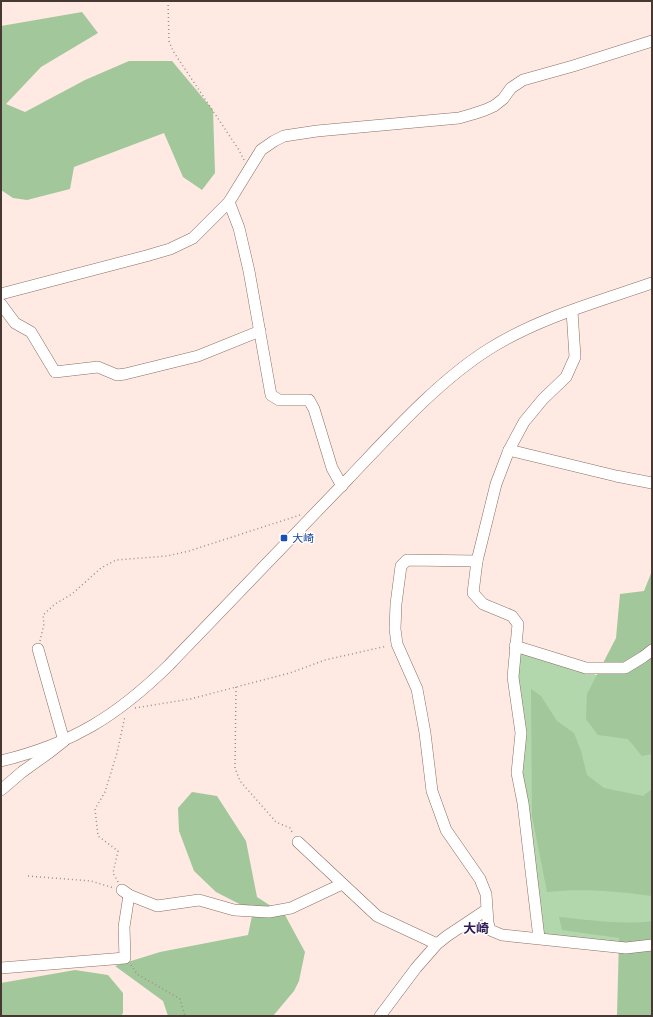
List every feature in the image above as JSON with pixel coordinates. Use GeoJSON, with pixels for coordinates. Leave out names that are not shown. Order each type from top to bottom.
{"type":"FeatureCollection","features":[{"type":"Feature","properties":{"kind":"street"},"geometry":{"type":"LineString","coordinates":[[1,294],[170,249],[193,238],[229,202],[261,150],[284,136],[317,131],[437,120],[473,114],[494,106],[503,99],[511,88],[523,80],[652,41]]}},
{"type":"Feature","properties":{"kind":"street"},"geometry":{"type":"LineString","coordinates":[[229,202],[239,228],[249,270],[271,395],[279,400],[309,400],[314,409],[332,468],[342,486]]}},
{"type":"Feature","properties":{"kind":"street"},"geometry":{"type":"LineString","coordinates":[[1,761],[64,741],[127,707],[169,666],[312,516],[440,386],[467,364],[488,349],[512,336],[572,311],[652,283]]}},
{"type":"Feature","properties":{"kind":"street"},"geometry":{"type":"LineString","coordinates":[[1,304],[14,323],[31,332],[55,372],[98,367],[117,375],[125,374],[198,356],[260,331]]}},
{"type":"Feature","properties":{"kind":"street"},"geometry":{"type":"LineString","coordinates":[[539,938],[518,773],[521,733],[513,676],[518,624],[512,616],[483,604],[474,593],[477,561],[496,484],[509,450],[524,422],[542,399],[569,372],[575,357],[572,311]]}},
{"type":"Feature","properties":{"kind":"street"},"geometry":{"type":"LineString","coordinates":[[509,450],[616,476],[652,483]]}},
{"type":"Feature","properties":{"kind":"street"},"geometry":{"type":"LineString","coordinates":[[477,561],[407,560],[401,566],[396,604],[395,629],[397,644],[417,689],[425,733],[432,791],[446,830],[480,879],[486,894],[486,910],[490,930],[502,936],[539,938],[626,948],[652,946]]}},
{"type":"Feature","properties":{"kind":"street"},"geometry":{"type":"LineString","coordinates":[[515,646],[586,668],[596,669],[625,668],[644,657],[652,650]]}},
{"type":"Feature","properties":{"kind":"street"},"geometry":{"type":"LineString","coordinates":[[38,648],[64,741]]}},
{"type":"Feature","properties":{"kind":"street"},"geometry":{"type":"LineString","coordinates":[[1,790],[22,772],[64,741]]}},
{"type":"Feature","properties":{"kind":"street"},"geometry":{"type":"LineString","coordinates":[[298,842],[377,916],[437,944]]}},
{"type":"Feature","properties":{"kind":"street"},"geometry":{"type":"LineString","coordinates":[[1,968],[125,958],[124,927],[126,893],[157,906],[199,900],[234,910],[269,912],[291,908],[342,884]]}},
{"type":"Feature","properties":{"kind":"street"},"geometry":{"type":"LineString","coordinates":[[380,1016],[416,968],[437,944],[486,910]]}},
{"type":"Feature","properties":{"kind":"path"},"geometry":{"type":"LineString","coordinates":[[168,1],[169,41],[173,51],[240,150],[248,169]]}},
{"type":"Feature","properties":{"kind":"path"},"geometry":{"type":"LineString","coordinates":[[38,648],[44,624],[43,615],[55,604],[72,594],[101,568],[116,560],[167,556],[189,551],[298,515],[312,516]]}},
{"type":"Feature","properties":{"kind":"path"},"geometry":{"type":"LineString","coordinates":[[126,893],[113,873],[118,851],[98,836],[95,809],[105,792],[117,753],[127,707],[190,699],[290,673],[325,660],[397,644]]}},
{"type":"Feature","properties":{"kind":"path"},"geometry":{"type":"LineString","coordinates":[[236,687],[235,768],[240,781],[276,822],[290,828],[298,842]]}},
{"type":"Feature","properties":{"kind":"path"},"geometry":{"type":"LineString","coordinates":[[28,876],[91,881],[126,893]]}},
{"type":"Feature","properties":{"kind":"path"},"geometry":{"type":"LineString","coordinates":[[125,958],[137,974],[180,999],[185,1016]]}},
{"type":"Feature","properties":{"kind":"green space"},"geometry":{"type":"Polygon","coordinates":[[[82,12],[98,33],[41,67],[6,104],[25,112],[85,80],[129,61],[172,61],[213,110],[215,173],[202,190],[183,177],[164,133],[74,167],[70,189],[27,200],[13,198],[1,190],[1,26],[82,12]]]}},
{"type":"Feature","properties":{"kind":"green space"},"geometry":{"type":"Polygon","coordinates":[[[652,571],[652,754],[642,756],[628,739],[598,735],[586,719],[587,694],[616,638],[620,594],[644,591],[652,571]]]}},
{"type":"Feature","properties":{"kind":"green space"},"geometry":{"type":"Polygon","coordinates":[[[515,646],[605,678],[652,657],[652,945],[539,938],[523,803],[515,646]]]}},
{"type":"Feature","properties":{"kind":"green space"},"geometry":{"type":"Polygon","coordinates":[[[531,689],[541,696],[557,721],[574,733],[581,751],[587,775],[604,788],[643,796],[652,789],[652,896],[600,891],[573,890],[547,892],[532,816],[531,689]]]}},
{"type":"Feature","properties":{"kind":"green space"},"geometry":{"type":"Polygon","coordinates":[[[192,792],[217,796],[246,841],[257,897],[285,915],[305,952],[299,981],[294,991],[273,1016],[168,1016],[163,1001],[115,966],[160,952],[248,935],[253,911],[216,892],[194,871],[179,831],[178,808],[192,792]]]}},
{"type":"Feature","properties":{"kind":"green space"},"geometry":{"type":"Polygon","coordinates":[[[559,917],[594,921],[652,921],[652,1016],[617,1016],[619,938],[562,930],[559,917]]]}},
{"type":"Feature","properties":{"kind":"green space"},"geometry":{"type":"Polygon","coordinates":[[[75,970],[108,975],[123,993],[123,1013],[121,1016],[1,1016],[1,983],[75,970]]]}},
{"type":"Feature","properties":{"kind":"place","name":"大崎"},"geometry":{"type":"Point","coordinates":[284,538]}},
{"type":"Feature","properties":{"kind":"district","name":"大崎"},"geometry":{"type":"Point","coordinates":[476,928]}}]}
